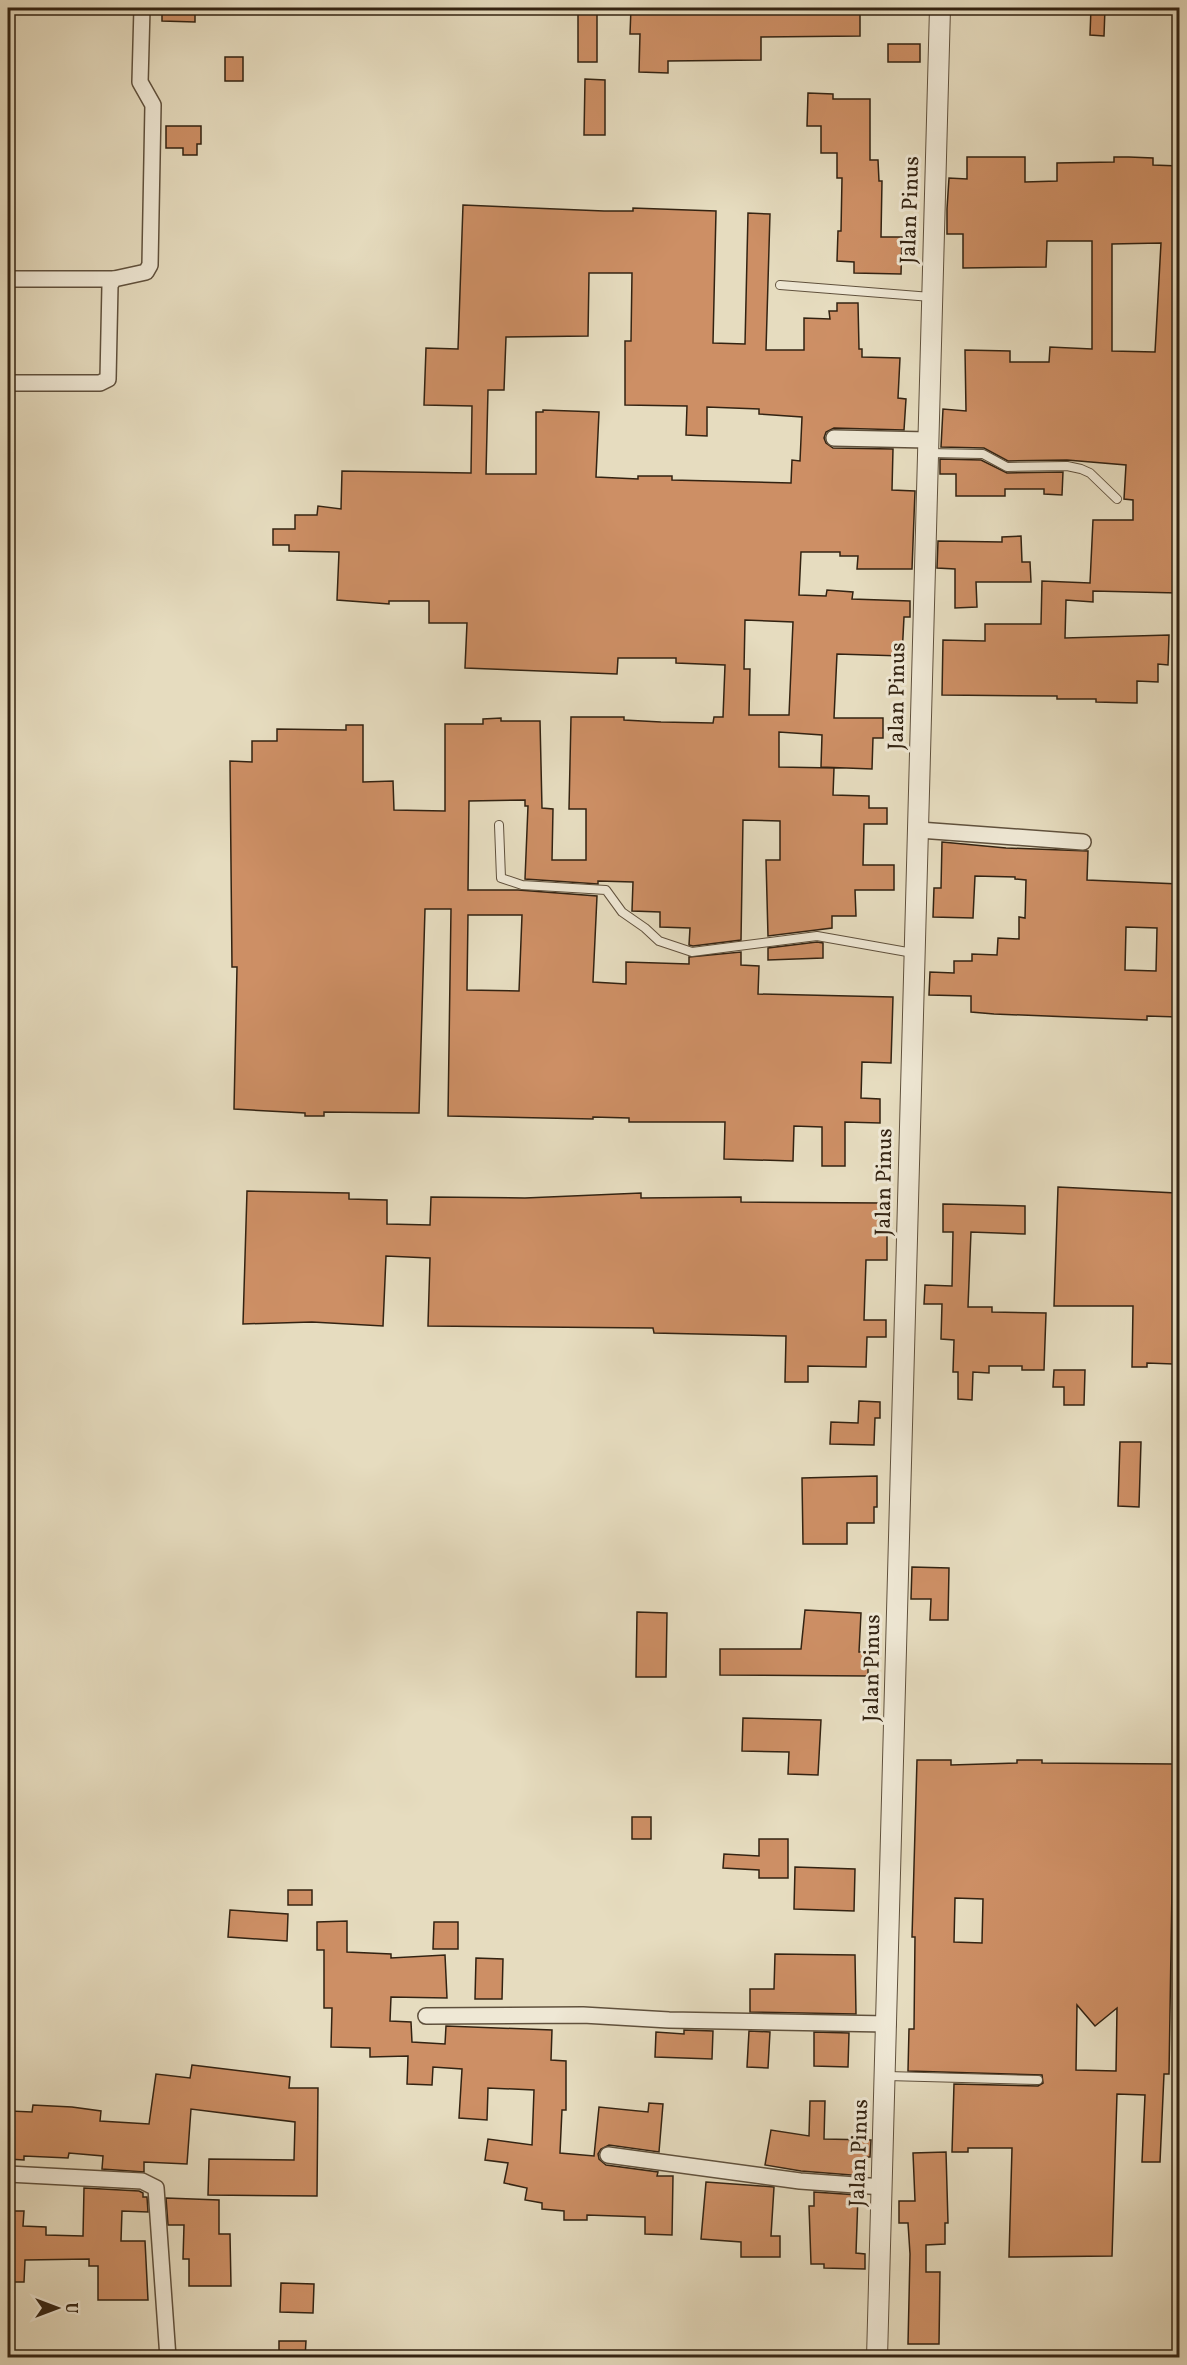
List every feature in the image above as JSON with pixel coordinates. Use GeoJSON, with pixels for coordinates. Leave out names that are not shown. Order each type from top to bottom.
{"type":"FeatureCollection","features":[{"type":"Feature","properties":{"kind":"street"},"geometry":{"type":"LineString","coordinates":[[8,279],[114,279],[141,274],[150,265],[153,105],[140,82],[142,8]]}},
{"type":"Feature","properties":{"kind":"street","name":"Jalan Pinus"},"geometry":{"type":"LineString","coordinates":[[878,2358],[940,8]]}},
{"type":"Feature","properties":{"kind":"street"},"geometry":{"type":"LineString","coordinates":[[8,383],[100,383],[108,379],[110,292],[114,279]]}},
{"type":"Feature","properties":{"kind":"street"},"geometry":{"type":"LineString","coordinates":[[834,438],[928,447]]}},
{"type":"Feature","properties":{"kind":"street"},"geometry":{"type":"LineString","coordinates":[[919,831],[1083,843]]}},
{"type":"Feature","properties":{"kind":"street"},"geometry":{"type":"LineString","coordinates":[[426,2016],[583,2015],[669,2020],[888,2024]]}},
{"type":"Feature","properties":{"kind":"street"},"geometry":{"type":"LineString","coordinates":[[608,2156],[800,2181],[883,2187]]}},
{"type":"Feature","properties":{"kind":"street"},"geometry":{"type":"LineString","coordinates":[[8,2174],[142,2181],[156,2188],[168,2358]]}},
{"type":"Feature","properties":{"kind":"lane"},"geometry":{"type":"LineString","coordinates":[[780,285],[932,297]]}},
{"type":"Feature","properties":{"kind":"lane"},"geometry":{"type":"LineString","coordinates":[[928,447],[983,454],[1007,467],[1067,466],[1081,469],[1090,473],[1118,499]]}},
{"type":"Feature","properties":{"kind":"lane"},"geometry":{"type":"LineString","coordinates":[[500,825],[501,878],[522,885],[606,890],[622,912],[645,928],[659,942],[692,952],[817,936],[914,954]]}},
{"type":"Feature","properties":{"kind":"lane"},"geometry":{"type":"LineString","coordinates":[[887,2076],[1038,2080]]}},
{"type":"Feature","properties":{"kind":"building"},"geometry":{"type":"Polygon","coordinates":[[[162,8],[195,8],[195,22],[162,21],[162,8]]]}},
{"type":"Feature","properties":{"kind":"building"},"geometry":{"type":"Polygon","coordinates":[[[578,8],[597,8],[597,62],[578,62],[578,8]]]}},
{"type":"Feature","properties":{"kind":"building"},"geometry":{"type":"Polygon","coordinates":[[[631,8],[860,8],[860,36],[761,37],[761,60],[668,61],[668,73],[639,72],[640,34],[630,34],[631,8]]]}},
{"type":"Feature","properties":{"kind":"building"},"geometry":{"type":"Polygon","coordinates":[[[1091,8],[1105,8],[1104,36],[1090,35],[1091,8]]]}},
{"type":"Feature","properties":{"kind":"building"},"geometry":{"type":"Polygon","coordinates":[[[888,44],[920,44],[920,62],[888,62],[888,44]]]}},
{"type":"Feature","properties":{"kind":"building"},"geometry":{"type":"Polygon","coordinates":[[[225,57],[243,57],[243,81],[225,81],[225,57]]]}},
{"type":"Feature","properties":{"kind":"building"},"geometry":{"type":"Polygon","coordinates":[[[585,79],[605,80],[605,135],[584,135],[585,79]]]}},
{"type":"Feature","properties":{"kind":"building"},"geometry":{"type":"Polygon","coordinates":[[[808,93],[833,94],[833,99],[870,99],[870,160],[878,160],[879,181],[882,181],[881,237],[902,237],[901,274],[854,273],[854,262],[837,261],[838,231],[841,231],[842,178],[837,178],[837,153],[821,153],[821,126],[807,126],[808,93]]]}},
{"type":"Feature","properties":{"kind":"building"},"geometry":{"type":"Polygon","coordinates":[[[166,126],[201,126],[201,144],[197,144],[197,155],[183,155],[183,148],[166,148],[166,126]]]}},
{"type":"Feature","properties":{"kind":"building"},"geometry":{"type":"Polygon","coordinates":[[[967,157],[1025,157],[1025,182],[1057,181],[1057,163],[1114,162],[1114,157],[1153,158],[1153,165],[1179,166],[1179,323],[1175,421],[1179,421],[1178,593],[1093,591],[1093,602],[1066,600],[1065,638],[1169,635],[1168,665],[1158,664],[1158,682],[1137,681],[1137,703],[1096,702],[1096,699],[1057,699],[1057,696],[942,695],[943,640],[985,641],[985,624],[1041,624],[1042,581],[1090,583],[1093,520],[1133,520],[1133,500],[1124,499],[1126,465],[1067,460],[1008,461],[984,448],[941,447],[943,409],[966,411],[965,350],[1010,351],[1010,362],[1049,362],[1050,347],[1092,349],[1092,241],[1047,241],[1046,267],[963,268],[963,234],[947,234],[947,209],[949,178],[967,179],[967,157]],[[1161,243],[1112,244],[1112,351],[1155,352],[1161,243]]]}},
{"type":"Feature","properties":{"kind":"building"},"geometry":{"type":"Polygon","coordinates":[[[463,205],[604,211],[633,211],[633,208],[716,211],[713,343],[745,344],[748,213],[770,214],[766,350],[804,350],[804,318],[830,319],[829,311],[837,311],[837,303],[858,303],[859,349],[862,349],[862,357],[900,358],[898,398],[906,399],[904,430],[834,428],[826,432],[824,438],[826,443],[833,448],[893,449],[892,490],[915,491],[912,569],[857,569],[858,556],[840,556],[840,552],[801,552],[799,595],[826,596],[827,590],[853,592],[852,599],[910,601],[910,617],[904,617],[902,656],[837,654],[834,718],[883,718],[883,738],[873,738],[872,769],[821,767],[822,735],[779,732],[779,767],[834,768],[833,795],[869,796],[869,808],[887,808],[887,824],[864,824],[863,865],[894,865],[894,890],[855,890],[856,916],[832,916],[832,928],[768,936],[766,860],[780,860],[780,821],[743,820],[741,940],[693,946],[689,945],[690,928],[660,927],[660,912],[632,911],[633,882],[598,881],[598,884],[525,879],[528,806],[525,806],[525,800],[469,801],[468,890],[518,890],[597,896],[593,982],[626,984],[626,962],[689,964],[689,957],[741,952],[741,965],[759,966],[758,994],[893,997],[891,1063],[862,1062],[861,1098],[880,1099],[880,1123],[845,1122],[845,1166],[822,1166],[822,1127],[794,1126],[793,1161],[724,1159],[725,1122],[629,1122],[629,1118],[593,1117],[593,1119],[448,1116],[451,909],[425,909],[419,1113],[324,1112],[324,1116],[305,1116],[305,1113],[234,1109],[237,967],[232,967],[230,761],[252,762],[252,741],[277,741],[277,729],[346,730],[346,725],[363,725],[363,782],[393,781],[394,810],[445,811],[445,724],[483,724],[483,719],[501,718],[501,721],[540,721],[542,808],[553,809],[552,860],[586,860],[586,809],[569,809],[571,717],[624,717],[624,720],[713,723],[714,717],[723,717],[725,665],[676,663],[676,658],[618,658],[617,674],[465,668],[467,623],[429,623],[429,601],[389,601],[389,604],[337,600],[339,552],[289,551],[289,545],[273,545],[273,529],[295,529],[295,515],[317,515],[318,506],[341,509],[342,471],[471,473],[472,406],[424,405],[426,348],[458,349],[463,205]],[[589,273],[588,336],[506,337],[504,390],[488,390],[486,474],[536,474],[536,412],[543,412],[543,410],[599,412],[596,477],[638,479],[638,476],[672,476],[672,480],[791,483],[792,460],[800,461],[802,417],[759,414],[759,409],[707,407],[707,436],[686,435],[687,406],[625,405],[625,341],[631,341],[632,273],[589,273]],[[745,620],[744,669],[750,669],[749,715],[789,715],[793,622],[745,620]],[[468,915],[467,990],[519,991],[522,915],[468,915]]]}},
{"type":"Feature","properties":{"kind":"building"},"geometry":{"type":"Polygon","coordinates":[[[940,459],[981,460],[1007,473],[1063,472],[1062,495],[1044,494],[1044,489],[1005,489],[1005,496],[956,496],[956,474],[940,474],[940,459]]]}},
{"type":"Feature","properties":{"kind":"building"},"geometry":{"type":"Polygon","coordinates":[[[1021,536],[1022,562],[1030,562],[1031,582],[976,582],[977,607],[955,608],[955,569],[937,568],[938,541],[1002,542],[1002,537],[1021,536]]]}},
{"type":"Feature","properties":{"kind":"building"},"geometry":{"type":"Polygon","coordinates":[[[942,842],[1006,848],[1088,851],[1087,880],[1179,884],[1178,1017],[1147,1016],[1147,1020],[971,1012],[971,996],[929,995],[930,972],[954,973],[954,961],[972,961],[972,954],[997,955],[998,938],[1019,939],[1019,917],[1025,918],[1026,880],[1015,879],[1015,877],[975,876],[973,918],[933,917],[934,888],[941,888],[942,842]],[[1126,927],[1125,970],[1156,971],[1157,928],[1126,927]]]}},
{"type":"Feature","properties":{"kind":"building"},"geometry":{"type":"Polygon","coordinates":[[[823,943],[823,958],[768,960],[768,948],[823,943]]]}},
{"type":"Feature","properties":{"kind":"building"},"geometry":{"type":"Polygon","coordinates":[[[1058,1187],[1176,1193],[1173,1364],[1147,1363],[1147,1367],[1132,1367],[1133,1306],[1054,1306],[1058,1187]]]}},
{"type":"Feature","properties":{"kind":"building"},"geometry":{"type":"Polygon","coordinates":[[[247,1191],[349,1193],[349,1199],[387,1200],[387,1224],[430,1225],[431,1197],[525,1198],[641,1193],[641,1198],[741,1197],[741,1202],[882,1203],[881,1233],[887,1233],[887,1260],[866,1260],[864,1320],[886,1320],[886,1337],[867,1337],[866,1367],[808,1366],[808,1382],[785,1382],[786,1336],[654,1333],[653,1328],[428,1326],[430,1258],[386,1256],[383,1326],[312,1322],[243,1324],[247,1191]]]}},
{"type":"Feature","properties":{"kind":"building"},"geometry":{"type":"Polygon","coordinates":[[[943,1204],[1025,1206],[1025,1234],[971,1232],[968,1307],[992,1307],[992,1312],[1046,1313],[1044,1370],[1022,1370],[1022,1366],[989,1366],[989,1373],[973,1372],[972,1400],[958,1399],[958,1372],[953,1372],[954,1340],[941,1339],[942,1304],[924,1304],[925,1285],[952,1286],[953,1232],[943,1232],[943,1204]]]}},
{"type":"Feature","properties":{"kind":"building"},"geometry":{"type":"Polygon","coordinates":[[[1054,1370],[1085,1370],[1084,1405],[1064,1405],[1064,1387],[1053,1387],[1054,1370]]]}},
{"type":"Feature","properties":{"kind":"building"},"geometry":{"type":"Polygon","coordinates":[[[859,1401],[880,1402],[880,1418],[875,1418],[874,1445],[830,1444],[831,1422],[858,1423],[859,1401]]]}},
{"type":"Feature","properties":{"kind":"building"},"geometry":{"type":"Polygon","coordinates":[[[1120,1442],[1141,1442],[1139,1507],[1118,1506],[1120,1442]]]}},
{"type":"Feature","properties":{"kind":"building"},"geometry":{"type":"Polygon","coordinates":[[[877,1476],[877,1507],[874,1507],[874,1523],[847,1523],[847,1544],[803,1544],[802,1478],[877,1476]]]}},
{"type":"Feature","properties":{"kind":"building"},"geometry":{"type":"Polygon","coordinates":[[[912,1567],[949,1568],[948,1620],[930,1620],[931,1599],[911,1599],[912,1567]]]}},
{"type":"Feature","properties":{"kind":"building"},"geometry":{"type":"Polygon","coordinates":[[[805,1610],[861,1613],[859,1652],[868,1652],[868,1676],[720,1675],[720,1649],[801,1649],[805,1610]]]}},
{"type":"Feature","properties":{"kind":"building"},"geometry":{"type":"Polygon","coordinates":[[[637,1612],[667,1613],[666,1677],[636,1677],[637,1612]]]}},
{"type":"Feature","properties":{"kind":"building"},"geometry":{"type":"Polygon","coordinates":[[[743,1718],[821,1720],[818,1775],[788,1774],[789,1752],[742,1751],[743,1718]]]}},
{"type":"Feature","properties":{"kind":"building"},"geometry":{"type":"Polygon","coordinates":[[[917,1760],[951,1760],[951,1765],[1017,1763],[1017,1760],[1042,1760],[1042,1763],[1174,1764],[1169,2074],[1164,2074],[1160,2162],[1142,2162],[1145,2095],[1117,2094],[1112,2256],[1009,2257],[1012,2148],[968,2148],[968,2152],[952,2152],[954,2084],[1038,2086],[1043,2083],[1042,2075],[908,2071],[909,2029],[914,2029],[915,1937],[912,1937],[917,1760]],[[955,1898],[954,1942],[982,1943],[983,1899],[955,1898]],[[1077,2005],[1076,2070],[1116,2071],[1117,2008],[1095,2026],[1077,2005]]]}},
{"type":"Feature","properties":{"kind":"building"},"geometry":{"type":"Polygon","coordinates":[[[632,1817],[651,1817],[651,1839],[632,1839],[632,1817]]]}},
{"type":"Feature","properties":{"kind":"building"},"geometry":{"type":"Polygon","coordinates":[[[759,1839],[788,1839],[788,1878],[759,1878],[759,1870],[723,1868],[724,1854],[759,1856],[759,1839]]]}},
{"type":"Feature","properties":{"kind":"building"},"geometry":{"type":"Polygon","coordinates":[[[795,1867],[855,1869],[854,1911],[794,1909],[795,1867]]]}},
{"type":"Feature","properties":{"kind":"building"},"geometry":{"type":"Polygon","coordinates":[[[288,1890],[312,1890],[312,1905],[288,1905],[288,1890]]]}},
{"type":"Feature","properties":{"kind":"building"},"geometry":{"type":"Polygon","coordinates":[[[230,1910],[288,1914],[287,1941],[228,1937],[230,1910]]]}},
{"type":"Feature","properties":{"kind":"building"},"geometry":{"type":"Polygon","coordinates":[[[347,1921],[347,1952],[391,1954],[391,1958],[445,1955],[447,1998],[391,1997],[390,2021],[411,2022],[412,2042],[445,2044],[446,2026],[552,2030],[551,2060],[566,2061],[566,2110],[562,2110],[560,2153],[594,2156],[599,2107],[648,2112],[649,2103],[663,2104],[659,2152],[609,2145],[601,2149],[598,2154],[599,2159],[606,2165],[658,2172],[657,2176],[673,2176],[672,2235],[645,2234],[645,2217],[587,2215],[587,2220],[564,2220],[564,2211],[542,2209],[542,2203],[525,2200],[527,2188],[504,2183],[508,2163],[485,2160],[488,2139],[532,2145],[534,2090],[488,2088],[487,2120],[459,2118],[462,2069],[433,2067],[432,2085],[407,2084],[408,2056],[370,2057],[370,2048],[331,2047],[332,2008],[324,2008],[324,1950],[317,1950],[317,1922],[347,1921]]]}},
{"type":"Feature","properties":{"kind":"building"},"geometry":{"type":"Polygon","coordinates":[[[434,1922],[458,1922],[458,1949],[433,1949],[434,1922]]]}},
{"type":"Feature","properties":{"kind":"building"},"geometry":{"type":"Polygon","coordinates":[[[775,1954],[855,1955],[856,2014],[750,2012],[750,1989],[774,1989],[775,1954]]]}},
{"type":"Feature","properties":{"kind":"building"},"geometry":{"type":"Polygon","coordinates":[[[476,1958],[503,1959],[502,1999],[475,1999],[476,1958]]]}},
{"type":"Feature","properties":{"kind":"building"},"geometry":{"type":"Polygon","coordinates":[[[684,2030],[713,2031],[712,2059],[655,2057],[656,2032],[684,2034],[684,2030]]]}},
{"type":"Feature","properties":{"kind":"building"},"geometry":{"type":"Polygon","coordinates":[[[749,2031],[770,2032],[768,2068],[747,2067],[749,2031]]]}},
{"type":"Feature","properties":{"kind":"building"},"geometry":{"type":"Polygon","coordinates":[[[814,2032],[849,2033],[848,2067],[814,2066],[814,2032]]]}},
{"type":"Feature","properties":{"kind":"building"},"geometry":{"type":"Polygon","coordinates":[[[192,2065],[290,2077],[289,2088],[318,2088],[317,2196],[208,2195],[209,2159],[294,2160],[295,2122],[191,2109],[187,2164],[144,2162],[144,2172],[102,2169],[103,2156],[69,2153],[68,2158],[24,2156],[24,2160],[8,2159],[10,2111],[32,2112],[33,2105],[72,2107],[101,2111],[100,2121],[149,2124],[156,2074],[190,2078],[192,2065]]]}},
{"type":"Feature","properties":{"kind":"building"},"geometry":{"type":"Polygon","coordinates":[[[810,2101],[825,2101],[824,2139],[871,2140],[870,2157],[867,2157],[864,2176],[801,2171],[765,2165],[771,2130],[809,2136],[810,2101]]]}},
{"type":"Feature","properties":{"kind":"building"},"geometry":{"type":"Polygon","coordinates":[[[946,2152],[948,2223],[945,2223],[945,2244],[926,2245],[926,2272],[940,2272],[939,2344],[908,2344],[910,2254],[908,2223],[899,2223],[899,2201],[915,2201],[913,2153],[946,2152]]]}},
{"type":"Feature","properties":{"kind":"building"},"geometry":{"type":"Polygon","coordinates":[[[706,2182],[774,2187],[771,2236],[780,2236],[780,2257],[741,2257],[741,2242],[701,2239],[706,2182]]]}},
{"type":"Feature","properties":{"kind":"building"},"geometry":{"type":"Polygon","coordinates":[[[84,2188],[139,2191],[143,2193],[143,2197],[147,2197],[148,2212],[122,2211],[121,2241],[145,2241],[148,2300],[98,2300],[98,2266],[89,2266],[89,2259],[25,2260],[24,2282],[8,2282],[8,2211],[24,2211],[23,2226],[46,2227],[46,2235],[83,2236],[84,2188]]]}},
{"type":"Feature","properties":{"kind":"building"},"geometry":{"type":"Polygon","coordinates":[[[814,2192],[858,2195],[856,2253],[865,2254],[865,2269],[824,2268],[824,2264],[811,2264],[809,2206],[814,2206],[814,2192]]]}},
{"type":"Feature","properties":{"kind":"building"},"geometry":{"type":"Polygon","coordinates":[[[166,2198],[219,2200],[219,2234],[230,2234],[231,2286],[189,2286],[189,2259],[183,2259],[184,2225],[168,2225],[166,2198]]]}},
{"type":"Feature","properties":{"kind":"building"},"geometry":{"type":"Polygon","coordinates":[[[281,2283],[314,2284],[313,2313],[280,2312],[281,2283]]]}},
{"type":"Feature","properties":{"kind":"building"},"geometry":{"type":"Polygon","coordinates":[[[279,2341],[306,2341],[305,2358],[279,2358],[279,2341]]]}}]}
